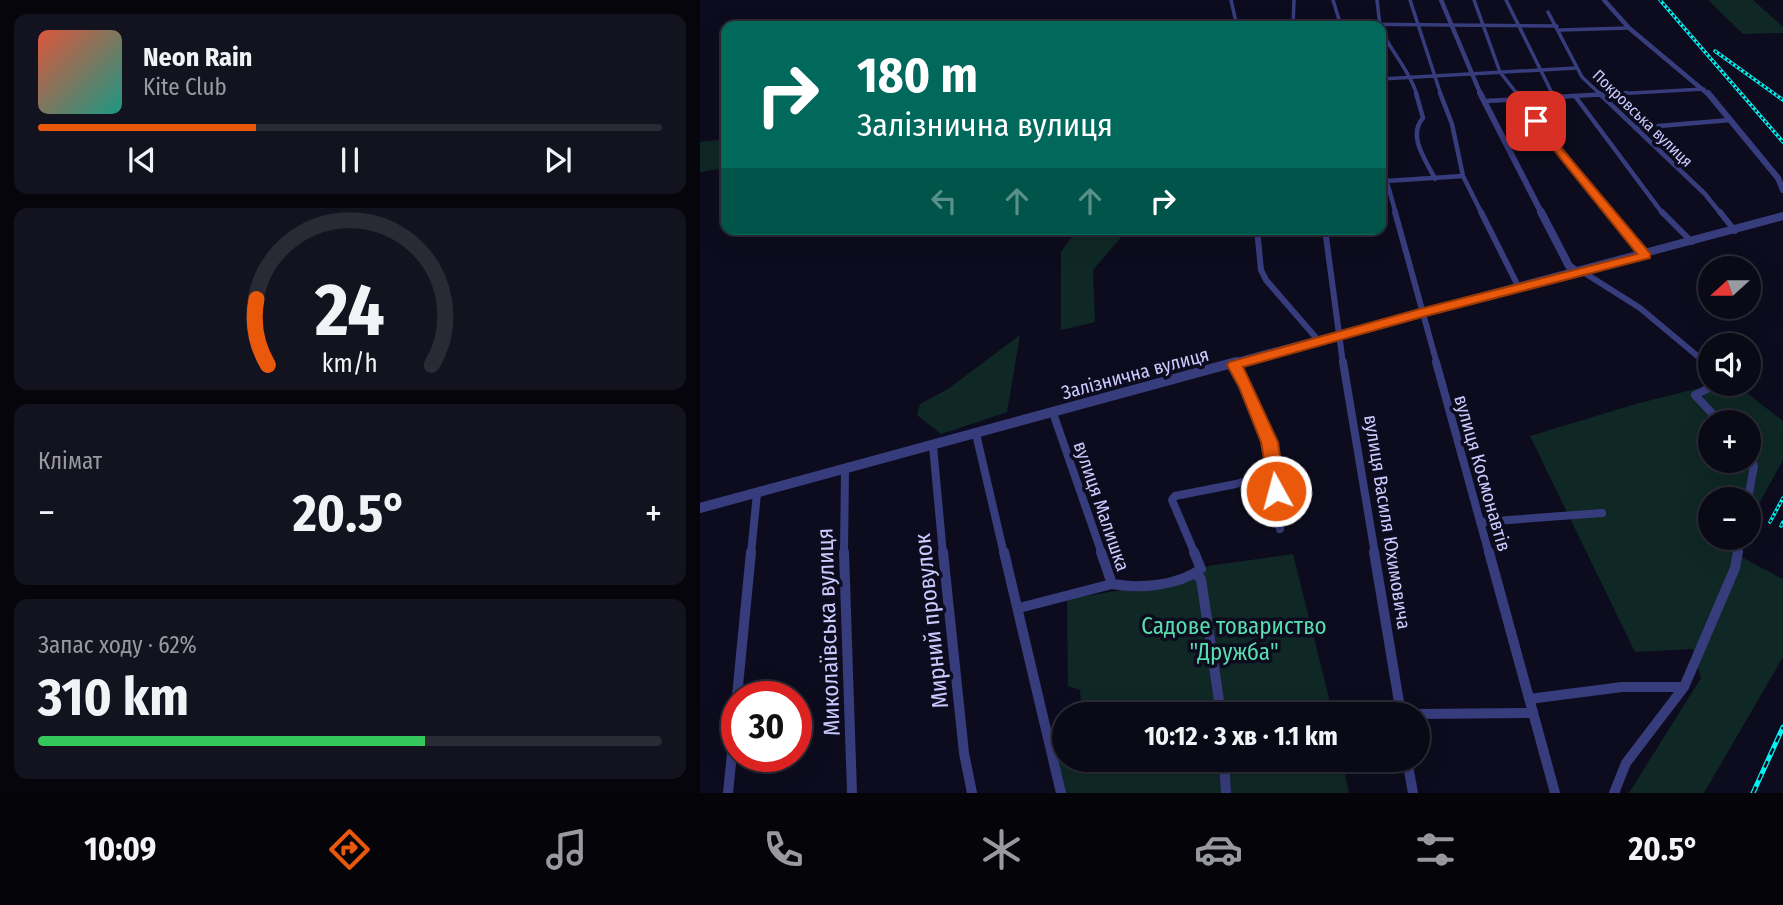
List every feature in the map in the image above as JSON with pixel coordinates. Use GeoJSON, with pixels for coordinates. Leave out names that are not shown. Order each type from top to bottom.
{"type":"FeatureCollection","features":[{"type":"Feature","properties":{"kind":"street"},"geometry":{"type":"LineString","coordinates":[[1231,0],[1236,21]]}},
{"type":"Feature","properties":{"kind":"street"},"geometry":{"type":"LineString","coordinates":[[1293,21],[1294,0]]}},
{"type":"Feature","properties":{"kind":"street"},"geometry":{"type":"LineString","coordinates":[[1333,0],[1339,21]]}},
{"type":"Feature","properties":{"kind":"street"},"geometry":{"type":"LineString","coordinates":[[1377,0],[1379,21]]}},
{"type":"Feature","properties":{"kind":"street"},"geometry":{"type":"LineString","coordinates":[[1410,0],[1433,76],[1452,124],[1463,176],[1519,288]]}},
{"type":"Feature","properties":{"kind":"street"},"geometry":{"type":"LineString","coordinates":[[1441,0],[1448,24],[1470,74],[1569,266],[1640,308],[1698,358]]}},
{"type":"Feature","properties":{"kind":"street"},"geometry":{"type":"LineString","coordinates":[[1474,0],[1500,72],[1519,100],[1645,255]]}},
{"type":"Feature","properties":{"kind":"street"},"geometry":{"type":"LineString","coordinates":[[1506,0],[1554,97]]}},
{"type":"Feature","properties":{"kind":"street"},"geometry":{"type":"LineString","coordinates":[[1604,0],[1629,28],[1704,89],[1778,177],[1783,190]]}},
{"type":"Feature","properties":{"kind":"street","name":"Покровська вулиця"},"geometry":{"type":"LineString","coordinates":[[1548,12],[1559,28],[1576,68],[1600,95],[1705,194],[1735,231]]}},
{"type":"Feature","properties":{"kind":"street"},"geometry":{"type":"LineString","coordinates":[[1386,26],[1448,24],[1629,28]]}},
{"type":"Feature","properties":{"kind":"street"},"geometry":{"type":"LineString","coordinates":[[1386,40],[1410,77],[1423,112],[1415,135],[1435,178]]}},
{"type":"Feature","properties":{"kind":"street"},"geometry":{"type":"LineString","coordinates":[[1386,79],[1576,68]]}},
{"type":"Feature","properties":{"kind":"street"},"geometry":{"type":"LineString","coordinates":[[1486,101],[1704,89]]}},
{"type":"Feature","properties":{"kind":"street"},"geometry":{"type":"LineString","coordinates":[[1575,96],[1665,216],[1693,243]]}},
{"type":"Feature","properties":{"kind":"street"},"geometry":{"type":"LineString","coordinates":[[1635,128],[1730,120]]}},
{"type":"Feature","properties":{"kind":"street"},"geometry":{"type":"LineString","coordinates":[[1386,181],[1463,176]]}},
{"type":"Feature","properties":{"kind":"street","name":"вулиця Космонавтів"},"geometry":{"type":"LineString","coordinates":[[1386,181],[1555,793]]}},
{"type":"Feature","properties":{"kind":"street","name":"Залізнична вулиця"},"geometry":{"type":"LineString","coordinates":[[700,508],[1782,217]]}},
{"type":"Feature","properties":{"kind":"street"},"geometry":{"type":"LineString","coordinates":[[1258,235],[1261,270],[1266,280],[1318,340]]}},
{"type":"Feature","properties":{"kind":"street","name":"вулиця Василя Юхимовича"},"geometry":{"type":"LineString","coordinates":[[1326,235],[1339,335],[1399,702]]}},
{"type":"Feature","properties":{"kind":"street"},"geometry":{"type":"LineString","coordinates":[[1234,365],[1247,387],[1269,442],[1275,472],[1280,529]]}},
{"type":"Feature","properties":{"kind":"street"},"geometry":{"type":"LineString","coordinates":[[1698,394],[1695,395],[1709,410]]}},
{"type":"Feature","properties":{"kind":"street","name":"вулиця Малишка"},"geometry":{"type":"LineString","coordinates":[[1053,414],[1112,584],[1136,586],[1196,574]]}},
{"type":"Feature","properties":{"kind":"street"},"geometry":{"type":"LineString","coordinates":[[975,434],[1019,608],[1061,793]]}},
{"type":"Feature","properties":{"kind":"street","name":"Мирний провулок"},"geometry":{"type":"LineString","coordinates":[[933,446],[958,699],[972,793]]}},
{"type":"Feature","properties":{"kind":"street","name":"Миколаївська вулиця"},"geometry":{"type":"LineString","coordinates":[[845,469],[844,551],[852,793]]}},
{"type":"Feature","properties":{"kind":"street"},"geometry":{"type":"LineString","coordinates":[[1219,702],[1201,579],[1196,574],[1202,569],[1201,562],[1172,500],[1175,496],[1236,484],[1275,472]]}},
{"type":"Feature","properties":{"kind":"street"},"geometry":{"type":"LineString","coordinates":[[738,681],[757,493]]}},
{"type":"Feature","properties":{"kind":"street"},"geometry":{"type":"LineString","coordinates":[[1481,522],[1602,513]]}},
{"type":"Feature","properties":{"kind":"street"},"geometry":{"type":"LineString","coordinates":[[1614,793],[1626,763],[1684,687],[1735,568],[1738,550]]}},
{"type":"Feature","properties":{"kind":"street"},"geometry":{"type":"LineString","coordinates":[[1019,608],[1101,590],[1112,584]]}},
{"type":"Feature","properties":{"kind":"street"},"geometry":{"type":"LineString","coordinates":[[1529,699],[1622,687],[1684,687]]}},
{"type":"Feature","properties":{"kind":"street"},"geometry":{"type":"LineString","coordinates":[[1430,714],[1532,713]]}},
{"type":"Feature","properties":{"kind":"street"},"geometry":{"type":"LineString","coordinates":[[728,793],[730,772]]}},
{"type":"Feature","properties":{"kind":"street"},"geometry":{"type":"LineString","coordinates":[[1225,772],[1226,793]]}},
{"type":"Feature","properties":{"kind":"street"},"geometry":{"type":"LineString","coordinates":[[1409,772],[1413,793]]}},
{"type":"Feature","properties":{"kind":"green space"},"geometry":{"type":"Polygon","coordinates":[[[1708,0],[1753,0],[1783,27],[1783,33],[1743,34],[1708,0]]]}},
{"type":"Feature","properties":{"kind":"green space"},"geometry":{"type":"Polygon","coordinates":[[[721,140],[721,169],[700,172],[700,142],[721,140]]]}},
{"type":"Feature","properties":{"kind":"green space"},"geometry":{"type":"Polygon","coordinates":[[[1074,235],[1123,235],[1093,270],[1095,322],[1061,330],[1061,252],[1074,235]]]}},
{"type":"Feature","properties":{"kind":"green space"},"geometry":{"type":"Polygon","coordinates":[[[1020,335],[1007,412],[941,434],[917,415],[920,404],[948,389],[1020,335]]]}},
{"type":"Feature","properties":{"kind":"green space"},"geometry":{"type":"Polygon","coordinates":[[[1698,388],[1698,396],[1751,396],[1783,421],[1783,460],[1761,500],[1761,487],[1698,487],[1698,550],[1735,550],[1734,553],[1783,579],[1783,657],[1704,793],[1629,793],[1701,678],[1693,649],[1635,652],[1530,436],[1698,388]]]}},
{"type":"Feature","properties":{"kind":"green space","name":"Садове товариство \"Дружба\""},"geometry":{"type":"Polygon","coordinates":[[[1293,554],[1330,702],[1081,702],[1080,690],[1068,686],[1067,599],[1189,579],[1208,566],[1293,554]]]}},
{"type":"Feature","properties":{"kind":"green space"},"geometry":{"type":"Polygon","coordinates":[[[1060,772],[1345,772],[1349,793],[1063,793],[1060,772]]]}},
{"type":"Feature","properties":{"kind":"railway"},"geometry":{"type":"LineString","coordinates":[[1660,0],[1783,142]]}},
{"type":"Feature","properties":{"kind":"railway"},"geometry":{"type":"LineString","coordinates":[[1715,51],[1783,100]]}},
{"type":"Feature","properties":{"kind":"railway"},"geometry":{"type":"LineString","coordinates":[[1770,522],[1783,498]]}},
{"type":"Feature","properties":{"kind":"railway"},"geometry":{"type":"LineString","coordinates":[[1781,526],[1783,522]]}},
{"type":"Feature","properties":{"kind":"railway"},"geometry":{"type":"LineString","coordinates":[[1753,793],[1783,727]]}},
{"type":"Feature","properties":{"kind":"route"},"geometry":{"type":"LineString","coordinates":[[1276,491],[1269,442],[1247,387],[1234,365],[1318,340],[1645,255],[1536,121]]}}]}
